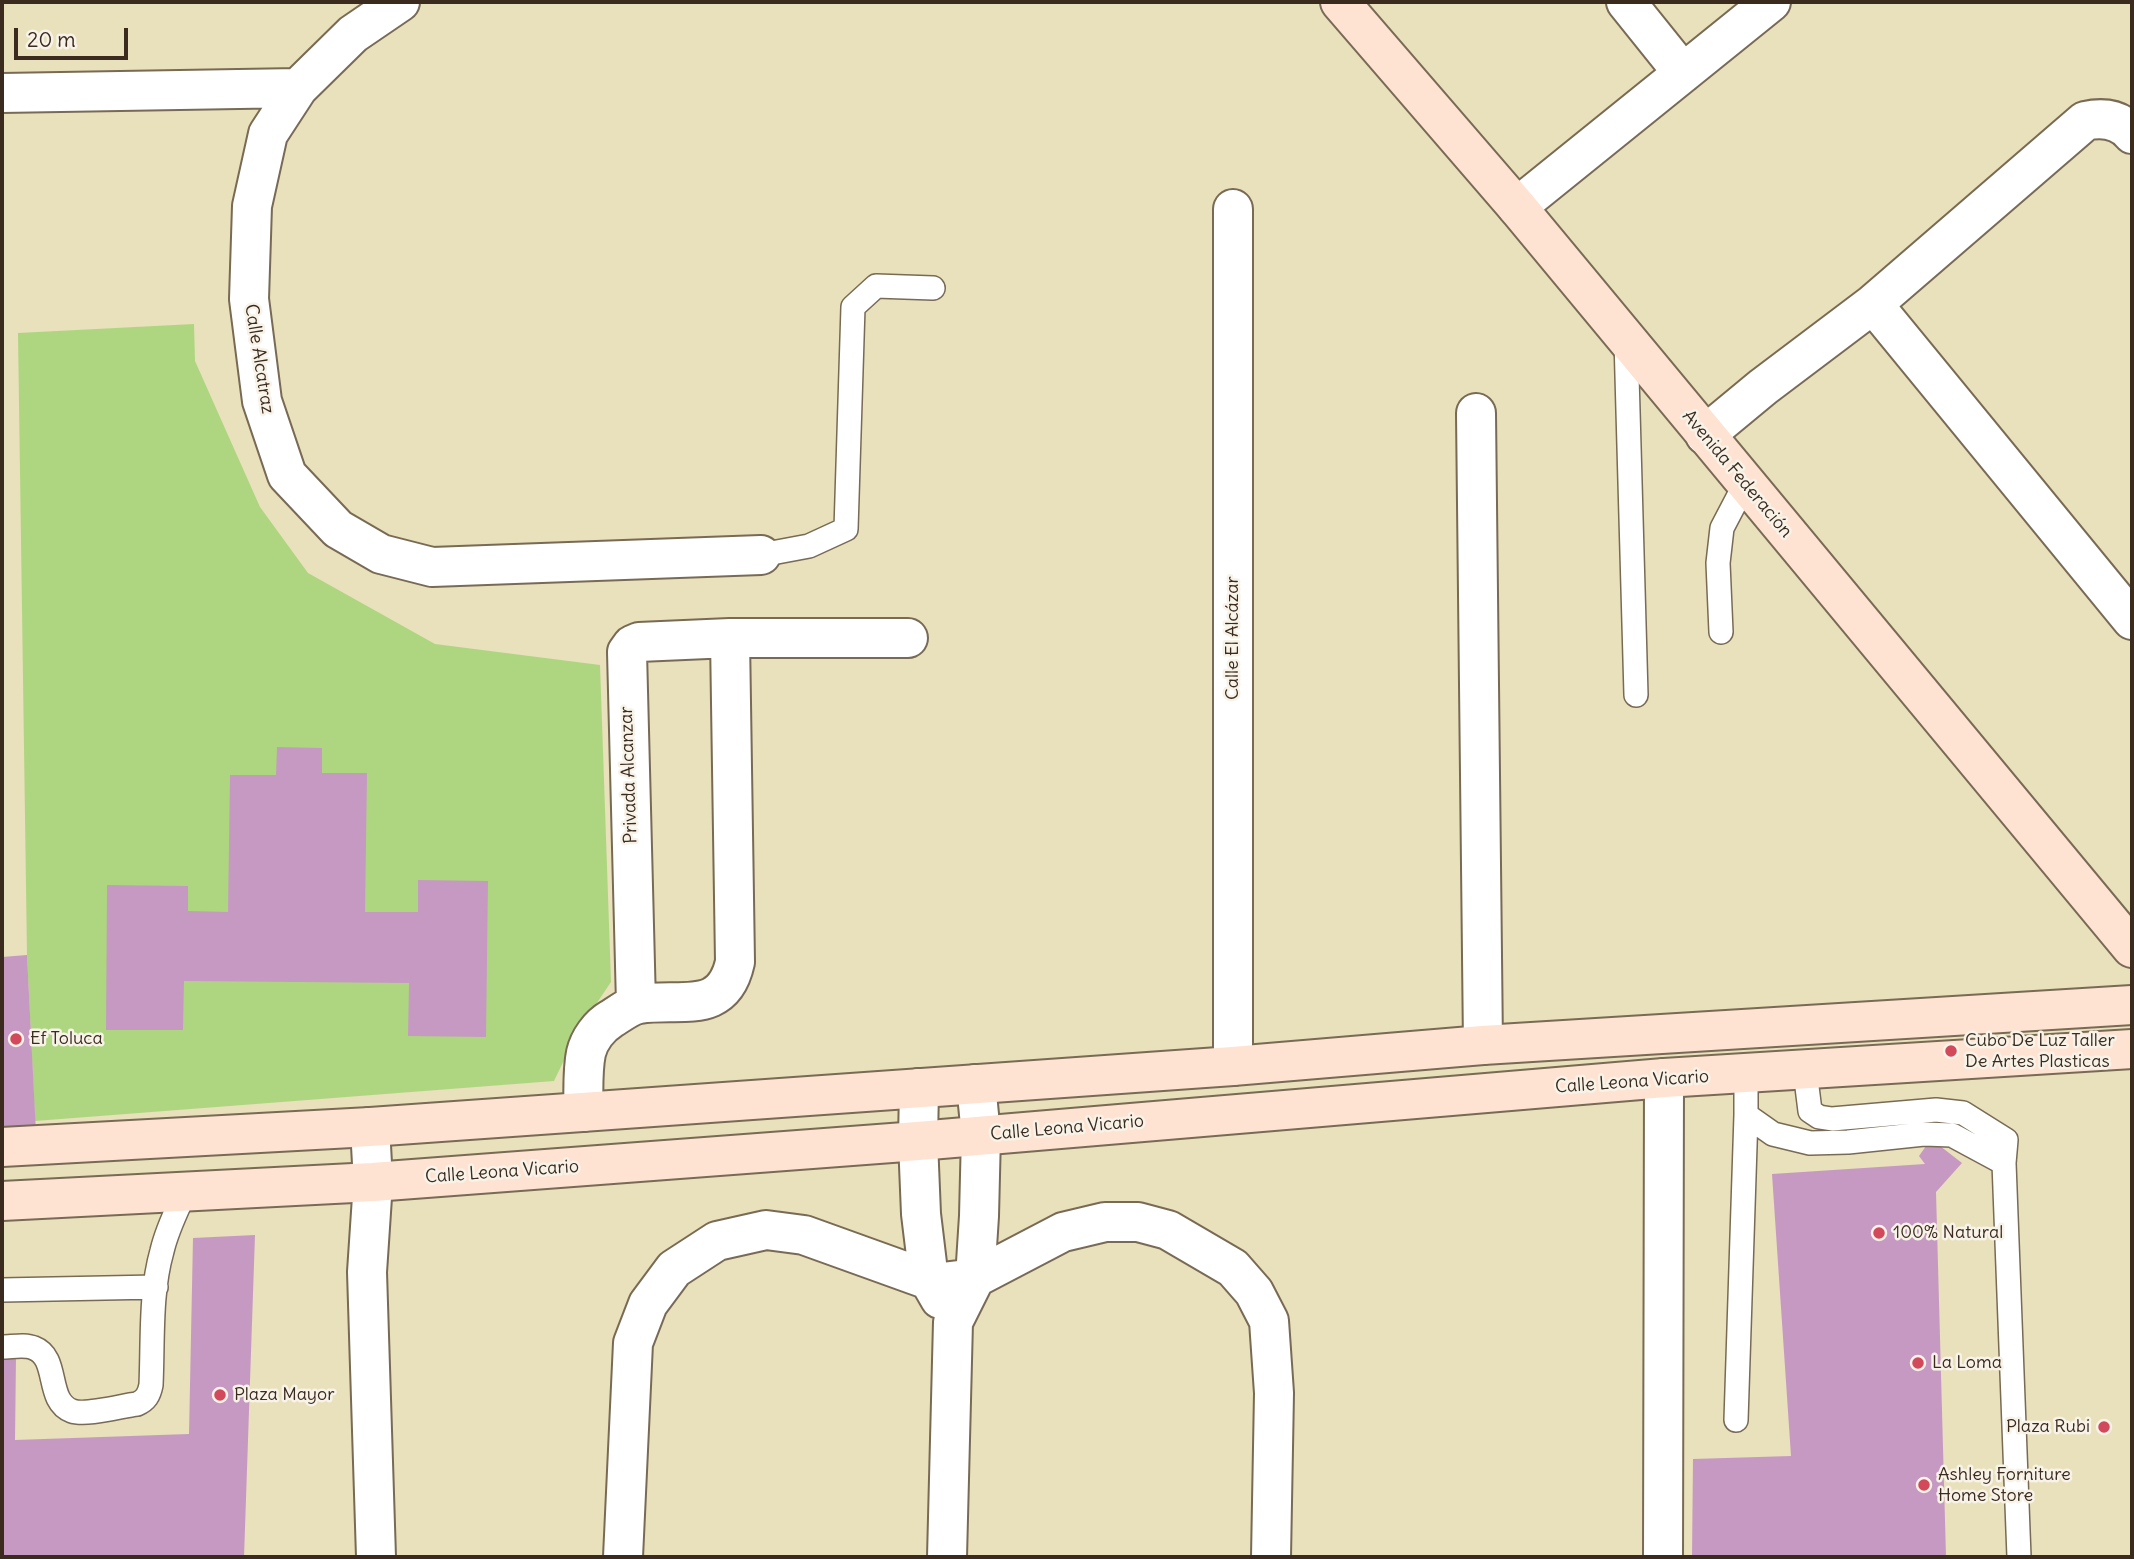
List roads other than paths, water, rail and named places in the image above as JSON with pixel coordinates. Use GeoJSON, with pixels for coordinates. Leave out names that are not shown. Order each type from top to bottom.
{"type":"FeatureCollection","features":[{"type":"Feature","properties":{"kind":"main road","name":"Avenida Federación"},"geometry":{"type":"LineString","coordinates":[[1340,2],[1517,207],[2132,948]]}},
{"type":"Feature","properties":{"kind":"main road"},"geometry":{"type":"LineString","coordinates":[[2,1147],[370,1127],[1233,1066],[1483,1045],[2132,1004]]}},
{"type":"Feature","properties":{"kind":"main road","name":"Calle Leona Vicario"},"geometry":{"type":"LineString","coordinates":[[2,1201],[373,1182],[1664,1078],[2132,1049]]}},
{"type":"Feature","properties":{"kind":"street","name":"Calle Alcatraz"},"geometry":{"type":"LineString","coordinates":[[400,2],[353,34],[298,88],[268,134],[252,206],[249,299],[262,401],[286,475],[338,529],[381,554],[432,567],[761,555]]}},
{"type":"Feature","properties":{"kind":"street"},"geometry":{"type":"LineString","coordinates":[[1626,2],[1683,73]]}},
{"type":"Feature","properties":{"kind":"street"},"geometry":{"type":"LineString","coordinates":[[1517,207],[1771,2]]}},
{"type":"Feature","properties":{"kind":"street"},"geometry":{"type":"LineString","coordinates":[[2,93],[298,88]]}},
{"type":"Feature","properties":{"kind":"street"},"geometry":{"type":"LineString","coordinates":[[1705,435],[1763,387],[1873,304],[2085,121],[2100,118],[2113,121],[2127,128],[2132,134]]}},
{"type":"Feature","properties":{"kind":"street","name":"Calle El Alcázar"},"geometry":{"type":"LineString","coordinates":[[1233,209],[1233,1066]]}},
{"type":"Feature","properties":{"kind":"street"},"geometry":{"type":"LineString","coordinates":[[1873,304],[2132,620]]}},
{"type":"Feature","properties":{"kind":"street"},"geometry":{"type":"LineString","coordinates":[[1476,413],[1483,1045]]}},
{"type":"Feature","properties":{"kind":"street"},"geometry":{"type":"LineString","coordinates":[[583,1112],[586,1052],[595,1034],[606,1022],[636,1004],[704,1001],[722,992],[732,977],[735,962],[730,638]]}},
{"type":"Feature","properties":{"kind":"street","name":"Privada Alcanzar"},"geometry":{"type":"LineString","coordinates":[[636,1004],[627,652],[632,645],[639,642],[730,638],[908,639]]}},
{"type":"Feature","properties":{"kind":"street"},"geometry":{"type":"LineString","coordinates":[[1663,1557],[1664,1078]]}},
{"type":"Feature","properties":{"kind":"street"},"geometry":{"type":"LineString","coordinates":[[947,1557],[953,1322],[975,1278],[979,1216],[981,1135],[976,1084]]}},
{"type":"Feature","properties":{"kind":"street"},"geometry":{"type":"LineString","coordinates":[[919,1088],[921,1214],[929,1280],[953,1322]]}},
{"type":"Feature","properties":{"kind":"street"},"geometry":{"type":"LineString","coordinates":[[370,1127],[373,1182],[367,1272],[376,1557]]}},
{"type":"Feature","properties":{"kind":"street"},"geometry":{"type":"LineString","coordinates":[[623,1557],[633,1343],[648,1304],[674,1269],[717,1241],[766,1230],[804,1235],[929,1280],[942,1282],[975,1278],[1063,1232],[1105,1222],[1138,1223],[1168,1230],[1233,1268],[1254,1292],[1269,1321],[1274,1393],[1271,1557]]}},
{"type":"Feature","properties":{"kind":"lane"},"geometry":{"type":"LineString","coordinates":[[761,555],[809,546],[846,528],[853,307],[876,286],[933,288]]}},
{"type":"Feature","properties":{"kind":"lane"},"geometry":{"type":"LineString","coordinates":[[1626,340],[1636,695]]}},
{"type":"Feature","properties":{"kind":"lane"},"geometry":{"type":"LineString","coordinates":[[1721,632],[1718,562],[1723,528],[1745,484]]}},
{"type":"Feature","properties":{"kind":"lane"},"geometry":{"type":"LineString","coordinates":[[1805,1071],[1810,1111],[1819,1116],[1832,1119],[1936,1110],[1963,1113],[2005,1151],[2019,1557]]}},
{"type":"Feature","properties":{"kind":"lane"},"geometry":{"type":"LineString","coordinates":[[1736,1420],[1746,1074]]}},
{"type":"Feature","properties":{"kind":"lane"},"geometry":{"type":"LineString","coordinates":[[1746,1115],[1773,1134],[1810,1143],[1924,1134],[1952,1135],[2005,1151]]}},
{"type":"Feature","properties":{"kind":"lane"},"geometry":{"type":"LineString","coordinates":[[2,1347],[33,1347],[43,1353],[61,1404],[72,1411],[82,1412],[145,1401],[150,1394],[156,1287],[164,1241],[186,1191]]}},
{"type":"Feature","properties":{"kind":"lane"},"geometry":{"type":"LineString","coordinates":[[2,1290],[156,1287]]}},
{"type":"Feature","properties":{"kind":"place","name":"Ef Toluca"},"geometry":{"type":"Point","coordinates":[16,1039]}},
{"type":"Feature","properties":{"kind":"place","name":"Cubo De Luz Taller De Artes Plasticas"},"geometry":{"type":"Point","coordinates":[1951,1051]}},
{"type":"Feature","properties":{"kind":"place","name":"100% Natural"},"geometry":{"type":"Point","coordinates":[1879,1233]}},
{"type":"Feature","properties":{"kind":"place","name":"La Loma"},"geometry":{"type":"Point","coordinates":[1918,1363]}},
{"type":"Feature","properties":{"kind":"place","name":"Plaza Mayor"},"geometry":{"type":"Point","coordinates":[220,1395]}},
{"type":"Feature","properties":{"kind":"place","name":"Plaza Rubi"},"geometry":{"type":"Point","coordinates":[2104,1427]}},
{"type":"Feature","properties":{"kind":"place","name":"Ashley Forniture Home Store"},"geometry":{"type":"Point","coordinates":[1924,1485]}}]}
